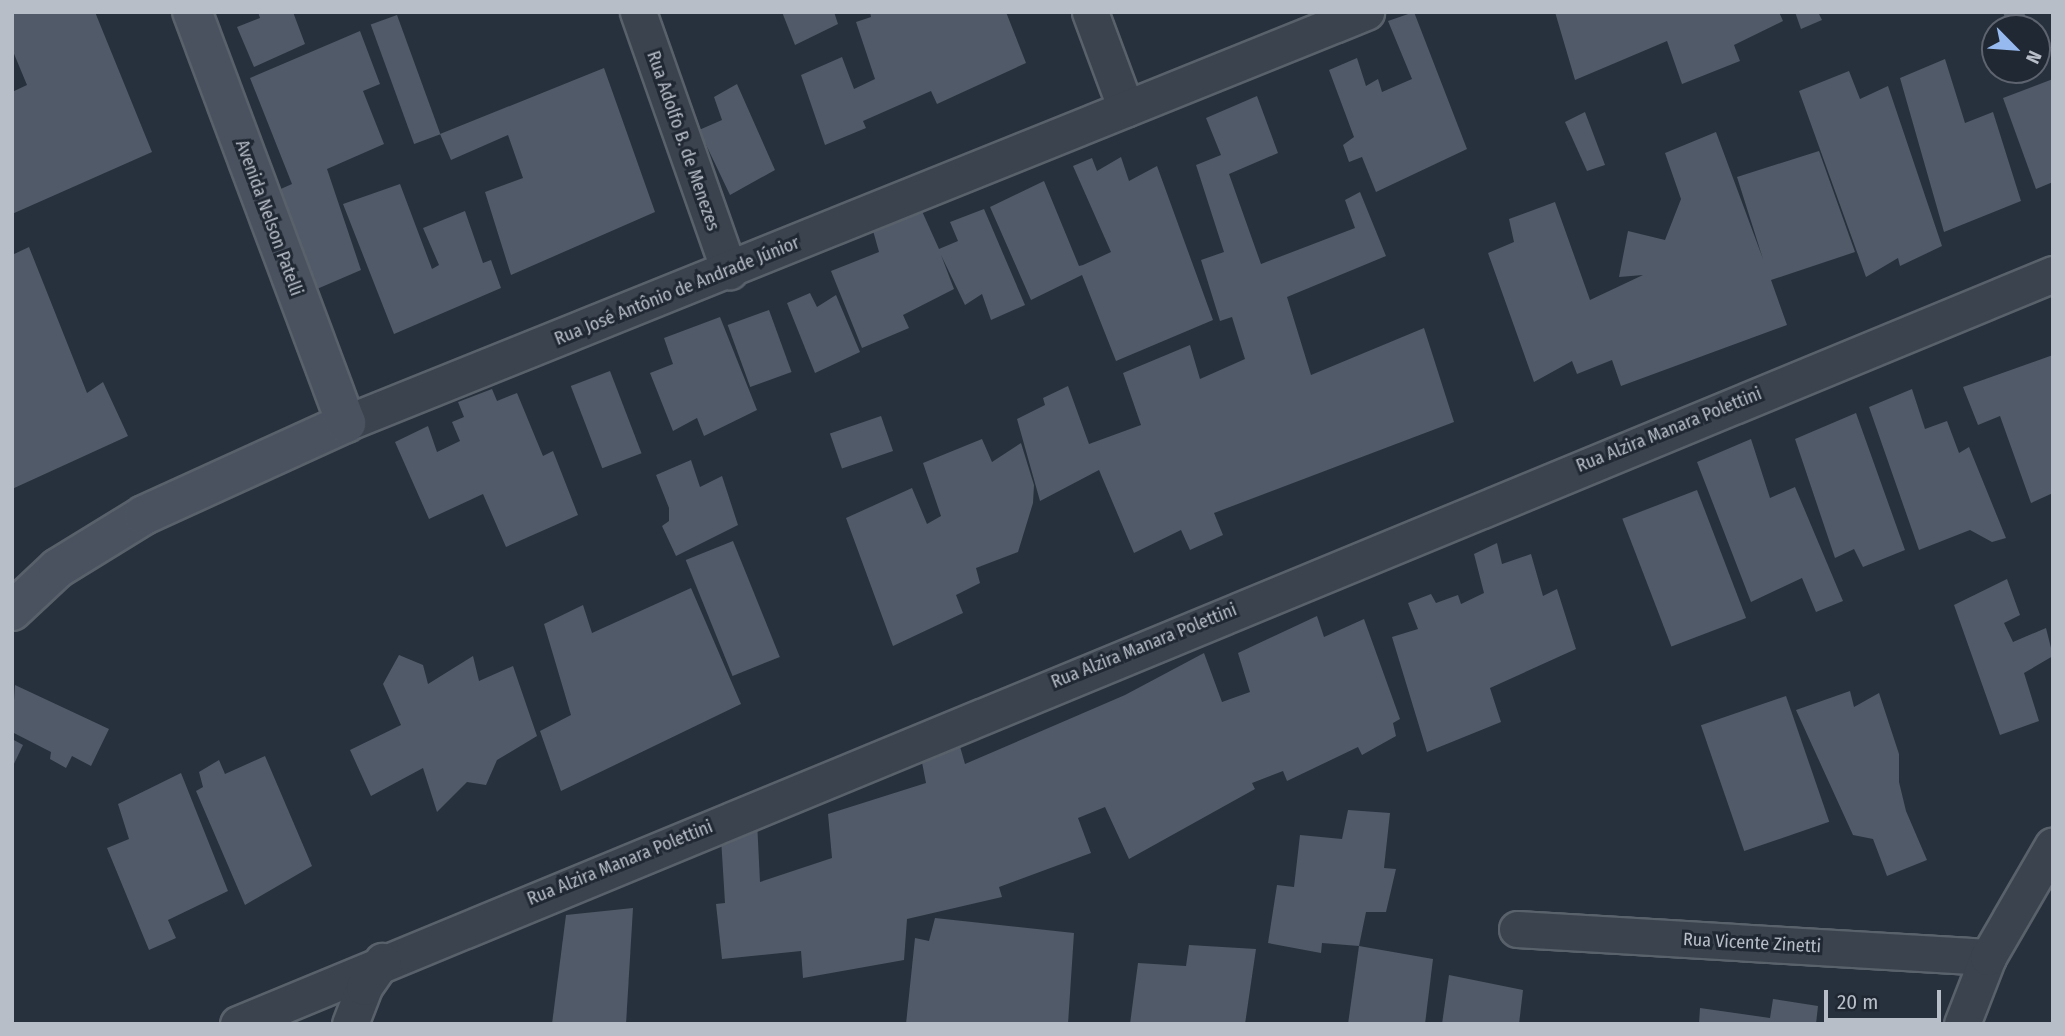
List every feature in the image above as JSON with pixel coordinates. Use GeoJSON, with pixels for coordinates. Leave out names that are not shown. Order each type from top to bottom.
{"type":"FeatureCollection","features":[{"type":"Feature","properties":{"kind":"street","name":"Avenida Nelson Patelli"},"geometry":{"type":"LineString","coordinates":[[192,12],[346,423]]}},
{"type":"Feature","properties":{"kind":"street","name":"Rua Adolfo B. de Menezes"},"geometry":{"type":"LineString","coordinates":[[638,12],[729,271]]}},
{"type":"Feature","properties":{"kind":"street"},"geometry":{"type":"LineString","coordinates":[[1090,12],[1126,109]]}},
{"type":"Feature","properties":{"kind":"street","name":"Rua José Antônio de Andrade Júnior"},"geometry":{"type":"LineString","coordinates":[[12,611],[58,568],[144,514],[346,423],[729,271],[1366,12]]}},
{"type":"Feature","properties":{"kind":"street","name":"Rua Alzira Manara Polettini"},"geometry":{"type":"LineString","coordinates":[[238,1024],[382,961],[2053,274]]}},
{"type":"Feature","properties":{"kind":"street"},"geometry":{"type":"LineString","coordinates":[[1962,1024],[1988,957],[2053,845]]}},
{"type":"Feature","properties":{"kind":"street","name":"Rua Vicente Zinetti"},"geometry":{"type":"LineString","coordinates":[[1517,929],[1988,957]]}},
{"type":"Feature","properties":{"kind":"street"},"geometry":{"type":"LineString","coordinates":[[350,1024],[364,988],[382,961]]}},
{"type":"Feature","properties":{"kind":"building"},"geometry":{"type":"Polygon","coordinates":[[[12,12],[95,12],[152,152],[12,214],[12,92],[27,85],[12,49],[12,12]]]}},
{"type":"Feature","properties":{"kind":"building"},"geometry":{"type":"Polygon","coordinates":[[[258,12],[293,12],[305,44],[254,67],[237,27],[260,18],[258,12]]]}},
{"type":"Feature","properties":{"kind":"building"},"geometry":{"type":"Polygon","coordinates":[[[782,12],[834,12],[838,24],[795,45],[782,12]]]}},
{"type":"Feature","properties":{"kind":"building"},"geometry":{"type":"Polygon","coordinates":[[[870,12],[1006,12],[1026,63],[937,104],[931,91],[863,121],[866,128],[825,145],[801,75],[842,57],[854,89],[875,79],[856,22],[871,17],[870,12]]]}},
{"type":"Feature","properties":{"kind":"building"},"geometry":{"type":"Polygon","coordinates":[[[1414,12],[1467,149],[1376,192],[1362,157],[1349,162],[1343,145],[1354,137],[1329,70],[1357,58],[1366,86],[1378,79],[1382,92],[1412,79],[1388,21],[1414,12]]]}},
{"type":"Feature","properties":{"kind":"building"},"geometry":{"type":"Polygon","coordinates":[[[1555,12],[1779,12],[1783,21],[1734,45],[1740,61],[1682,84],[1667,41],[1575,80],[1555,12]]]}},
{"type":"Feature","properties":{"kind":"building"},"geometry":{"type":"Polygon","coordinates":[[[1795,12],[1818,12],[1822,20],[1801,29],[1795,12]]]}},
{"type":"Feature","properties":{"kind":"building"},"geometry":{"type":"Polygon","coordinates":[[[2003,12],[2025,14],[2004,14],[2003,12]]]}},
{"type":"Feature","properties":{"kind":"building"},"geometry":{"type":"Polygon","coordinates":[[[397,15],[440,134],[414,144],[371,25],[397,15]]]}},
{"type":"Feature","properties":{"kind":"building"},"geometry":{"type":"Polygon","coordinates":[[[360,31],[380,84],[363,91],[384,144],[327,169],[361,270],[310,292],[274,192],[292,184],[250,78],[360,31]]]}},
{"type":"Feature","properties":{"kind":"building"},"geometry":{"type":"Polygon","coordinates":[[[1945,59],[1965,123],[1993,112],[2021,201],[1944,232],[1900,78],[1945,59]]]}},
{"type":"Feature","properties":{"kind":"building"},"geometry":{"type":"Polygon","coordinates":[[[604,68],[655,212],[511,275],[485,192],[523,178],[508,135],[451,160],[440,134],[604,68]]]}},
{"type":"Feature","properties":{"kind":"building"},"geometry":{"type":"Polygon","coordinates":[[[1849,71],[1860,99],[1888,86],[1942,246],[1900,266],[1898,258],[1866,277],[1799,91],[1849,71]]]}},
{"type":"Feature","properties":{"kind":"building"},"geometry":{"type":"Polygon","coordinates":[[[2053,79],[2053,182],[2036,189],[2003,98],[2040,84],[2051,84],[2053,79]]]}},
{"type":"Feature","properties":{"kind":"building"},"geometry":{"type":"Polygon","coordinates":[[[737,84],[775,170],[730,195],[699,130],[722,120],[714,97],[737,84]]]}},
{"type":"Feature","properties":{"kind":"building"},"geometry":{"type":"Polygon","coordinates":[[[1257,96],[1278,153],[1229,174],[1261,264],[1355,228],[1345,200],[1360,192],[1386,256],[1287,297],[1311,375],[1424,328],[1454,422],[1214,513],[1223,535],[1190,550],[1181,530],[1134,553],[1099,470],[1040,501],[1017,419],[1045,405],[1043,398],[1068,386],[1089,444],[1141,425],[1123,373],[1190,345],[1200,379],[1245,359],[1232,317],[1220,321],[1201,260],[1224,252],[1196,165],[1221,155],[1206,118],[1257,96]]]}},
{"type":"Feature","properties":{"kind":"building"},"geometry":{"type":"Polygon","coordinates":[[[1585,112],[1605,165],[1587,171],[1565,122],[1585,112]]]}},
{"type":"Feature","properties":{"kind":"building"},"geometry":{"type":"Polygon","coordinates":[[[1716,132],[1763,259],[1737,177],[1819,151],[1855,252],[1771,280],[1787,325],[1621,386],[1612,360],[1577,374],[1572,361],[1534,382],[1488,253],[1514,242],[1509,219],[1555,202],[1590,300],[1643,275],[1619,277],[1628,231],[1665,240],[1681,199],[1665,153],[1716,132]]]}},
{"type":"Feature","properties":{"kind":"building"},"geometry":{"type":"Polygon","coordinates":[[[1121,157],[1129,181],[1157,166],[1213,320],[1116,361],[1082,275],[1031,300],[990,207],[1044,181],[1079,266],[1083,265],[1111,252],[1073,166],[1092,158],[1097,171],[1121,157]]]}},
{"type":"Feature","properties":{"kind":"building"},"geometry":{"type":"Polygon","coordinates":[[[400,184],[432,269],[439,265],[423,228],[465,211],[483,263],[491,260],[501,288],[394,334],[343,204],[400,184]]]}},
{"type":"Feature","properties":{"kind":"building"},"geometry":{"type":"Polygon","coordinates":[[[921,209],[939,249],[958,241],[950,222],[984,209],[1025,305],[991,320],[982,294],[965,305],[941,255],[954,289],[903,315],[909,328],[862,348],[831,271],[879,252],[872,227],[921,209]]]}},
{"type":"Feature","properties":{"kind":"building"},"geometry":{"type":"Polygon","coordinates":[[[29,247],[87,393],[103,382],[128,436],[12,489],[12,255],[29,247]]]}},
{"type":"Feature","properties":{"kind":"building"},"geometry":{"type":"Polygon","coordinates":[[[810,293],[817,307],[836,295],[860,352],[815,373],[787,303],[810,293]]]}},
{"type":"Feature","properties":{"kind":"building"},"geometry":{"type":"Polygon","coordinates":[[[769,310],[792,372],[750,387],[728,325],[769,310]]]}},
{"type":"Feature","properties":{"kind":"building"},"geometry":{"type":"Polygon","coordinates":[[[720,317],[757,410],[704,436],[697,418],[673,431],[650,373],[673,364],[664,338],[720,317]]]}},
{"type":"Feature","properties":{"kind":"building"},"geometry":{"type":"Polygon","coordinates":[[[2053,355],[2053,493],[2031,503],[2000,416],[1978,425],[1963,387],[2053,355]]]}},
{"type":"Feature","properties":{"kind":"building"},"geometry":{"type":"Polygon","coordinates":[[[610,371],[642,453],[602,468],[571,386],[610,371]]]}},
{"type":"Feature","properties":{"kind":"building"},"geometry":{"type":"Polygon","coordinates":[[[492,389],[497,401],[517,393],[543,456],[553,451],[578,515],[506,547],[483,494],[429,519],[395,442],[428,426],[437,452],[460,441],[452,422],[464,417],[458,402],[492,389]]]}},
{"type":"Feature","properties":{"kind":"building"},"geometry":{"type":"Polygon","coordinates":[[[1912,389],[1925,429],[1947,421],[1959,453],[1969,447],[2006,538],[1992,542],[1970,530],[1919,550],[1869,407],[1912,389]]]}},
{"type":"Feature","properties":{"kind":"building"},"geometry":{"type":"Polygon","coordinates":[[[1856,413],[1905,550],[1863,567],[1854,549],[1835,558],[1795,439],[1856,413]]]}},
{"type":"Feature","properties":{"kind":"building"},"geometry":{"type":"Polygon","coordinates":[[[881,416],[893,451],[842,469],[830,434],[881,416]]]}},
{"type":"Feature","properties":{"kind":"building"},"geometry":{"type":"Polygon","coordinates":[[[982,439],[992,462],[1021,443],[1034,485],[1033,503],[1018,552],[976,568],[980,583],[956,595],[963,613],[893,646],[846,518],[912,488],[927,524],[941,516],[923,463],[982,439]]]}},
{"type":"Feature","properties":{"kind":"building"},"geometry":{"type":"Polygon","coordinates":[[[1751,439],[1770,498],[1795,487],[1843,601],[1816,612],[1802,578],[1751,602],[1697,462],[1751,439]]]}},
{"type":"Feature","properties":{"kind":"building"},"geometry":{"type":"Polygon","coordinates":[[[691,460],[700,487],[722,476],[738,525],[676,556],[662,526],[669,521],[669,508],[656,475],[691,460]]]}},
{"type":"Feature","properties":{"kind":"building"},"geometry":{"type":"Polygon","coordinates":[[[1697,490],[1746,618],[1671,647],[1622,519],[1697,490]]]}},
{"type":"Feature","properties":{"kind":"building"},"geometry":{"type":"Polygon","coordinates":[[[733,541],[780,657],[733,676],[686,560],[733,541]]]}},
{"type":"Feature","properties":{"kind":"building"},"geometry":{"type":"Polygon","coordinates":[[[1497,543],[1502,564],[1531,554],[1543,596],[1557,589],[1576,649],[1490,688],[1501,722],[1427,752],[1392,637],[1418,629],[1408,603],[1431,594],[1436,603],[1458,595],[1461,604],[1484,593],[1474,554],[1497,543]]]}},
{"type":"Feature","properties":{"kind":"building"},"geometry":{"type":"Polygon","coordinates":[[[2007,579],[2020,615],[2004,623],[2013,642],[2046,628],[2053,656],[2024,673],[2039,721],[2000,735],[1954,605],[2007,579]]]}},
{"type":"Feature","properties":{"kind":"building"},"geometry":{"type":"Polygon","coordinates":[[[691,588],[741,704],[561,791],[540,731],[571,715],[544,624],[583,605],[592,633],[691,588]]]}},
{"type":"Feature","properties":{"kind":"building"},"geometry":{"type":"Polygon","coordinates":[[[1317,616],[1324,637],[1364,619],[1400,719],[1393,723],[1396,736],[1362,755],[1358,747],[1287,781],[1283,771],[1252,783],[1255,789],[1129,859],[1105,807],[1078,818],[1091,853],[999,887],[1002,897],[907,919],[904,960],[803,978],[801,951],[722,959],[716,904],[725,903],[721,838],[757,821],[760,882],[832,858],[828,814],[926,783],[920,752],[957,736],[965,764],[1125,695],[1204,653],[1222,702],[1250,692],[1238,653],[1317,616]]]}},
{"type":"Feature","properties":{"kind":"building"},"geometry":{"type":"Polygon","coordinates":[[[399,655],[423,665],[428,684],[473,656],[479,681],[513,666],[537,736],[497,760],[486,785],[467,782],[437,812],[423,768],[371,796],[350,750],[401,725],[383,684],[399,655]]]}},
{"type":"Feature","properties":{"kind":"building"},"geometry":{"type":"Polygon","coordinates":[[[15,685],[109,729],[91,766],[72,756],[66,768],[50,759],[51,752],[12,732],[15,685]]]}},
{"type":"Feature","properties":{"kind":"building"},"geometry":{"type":"Polygon","coordinates":[[[1850,691],[1854,707],[1879,693],[1899,754],[1899,782],[1906,811],[1927,860],[1887,876],[1873,839],[1853,835],[1796,710],[1850,691]]]}},
{"type":"Feature","properties":{"kind":"building"},"geometry":{"type":"Polygon","coordinates":[[[1786,696],[1829,822],[1744,851],[1701,725],[1786,696]]]}},
{"type":"Feature","properties":{"kind":"building"},"geometry":{"type":"Polygon","coordinates":[[[12,739],[23,745],[12,768],[12,739]]]}},
{"type":"Feature","properties":{"kind":"building"},"geometry":{"type":"Polygon","coordinates":[[[265,756],[312,866],[245,905],[196,791],[203,787],[199,772],[219,760],[225,774],[265,756]]]}},
{"type":"Feature","properties":{"kind":"building"},"geometry":{"type":"Polygon","coordinates":[[[181,773],[228,891],[168,920],[176,938],[149,950],[107,848],[129,839],[118,804],[181,773]]]}},
{"type":"Feature","properties":{"kind":"building"},"geometry":{"type":"Polygon","coordinates":[[[1348,810],[1390,813],[1384,868],[1396,869],[1386,912],[1366,912],[1359,946],[1322,943],[1321,953],[1268,943],[1277,885],[1294,887],[1300,835],[1342,839],[1348,810]]]}},
{"type":"Feature","properties":{"kind":"building"},"geometry":{"type":"Polygon","coordinates":[[[633,908],[626,1024],[552,1024],[566,915],[633,908]]]}},
{"type":"Feature","properties":{"kind":"building"},"geometry":{"type":"Polygon","coordinates":[[[935,918],[1074,933],[1068,1024],[906,1024],[915,938],[929,941],[935,918]]]}},
{"type":"Feature","properties":{"kind":"building"},"geometry":{"type":"Polygon","coordinates":[[[1189,945],[1256,949],[1245,1024],[1130,1024],[1138,963],[1186,966],[1189,945]]]}},
{"type":"Feature","properties":{"kind":"building"},"geometry":{"type":"Polygon","coordinates":[[[1359,946],[1433,959],[1425,1024],[1348,1024],[1359,946]]]}},
{"type":"Feature","properties":{"kind":"building"},"geometry":{"type":"Polygon","coordinates":[[[1449,975],[1523,990],[1519,1024],[1442,1024],[1449,975]]]}},
{"type":"Feature","properties":{"kind":"building"},"geometry":{"type":"Polygon","coordinates":[[[1773,999],[1818,1006],[1816,1024],[1699,1024],[1700,1008],[1770,1018],[1773,999]]]}}]}
